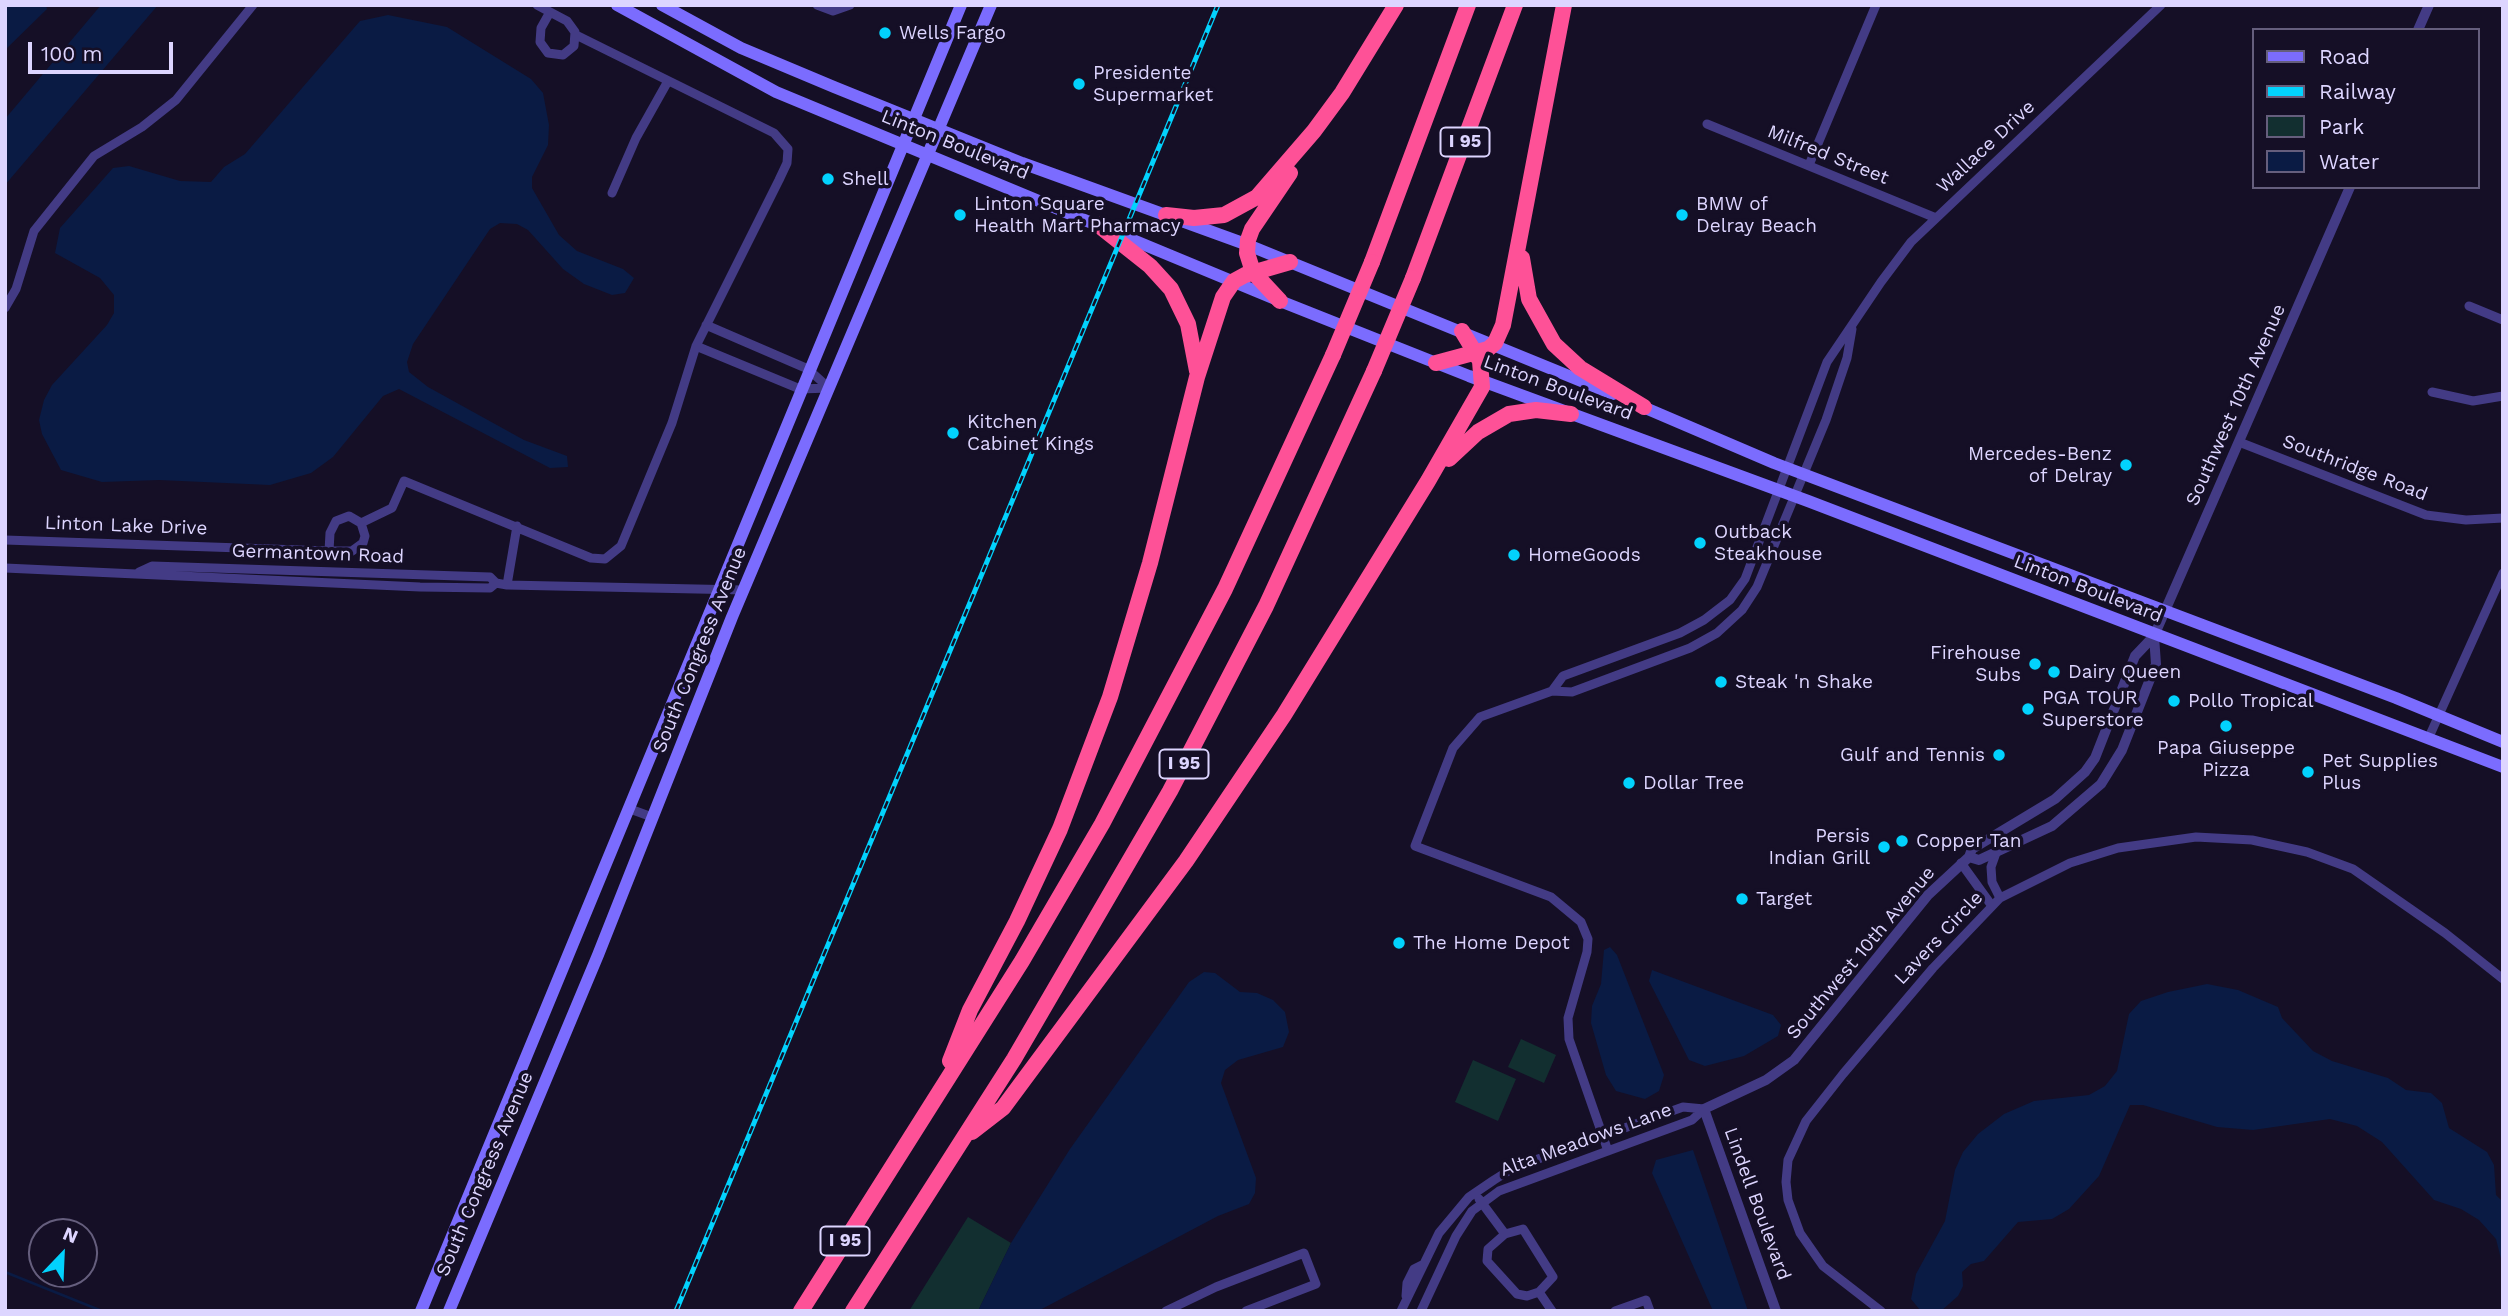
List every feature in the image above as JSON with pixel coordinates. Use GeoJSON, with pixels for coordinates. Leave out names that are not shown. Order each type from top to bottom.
{"type":"FeatureCollection","features":[{"type":"Feature","properties":{"kind":"highway"},"geometry":{"type":"LineString","coordinates":[[1166,215],[1209,217],[1243,207],[1264,190],[1342,93],[1396,5]]}},
{"type":"Feature","properties":{"kind":"highway","name":"I 95"},"geometry":{"type":"LineString","coordinates":[[801,1311],[1049,917],[1153,731],[1248,541],[1333,355],[1372,262],[1468,5]]}},
{"type":"Feature","properties":{"kind":"highway","name":"I 95"},"geometry":{"type":"LineString","coordinates":[[853,1311],[1074,959],[1170,791],[1266,606],[1374,371],[1413,278],[1515,5]]}},
{"type":"Feature","properties":{"kind":"highway"},"geometry":{"type":"LineString","coordinates":[[1436,363],[1478,354],[1493,344],[1505,318],[1564,5]]}},
{"type":"Feature","properties":{"kind":"highway"},"geometry":{"type":"LineString","coordinates":[[1280,301],[1253,272],[1248,245],[1252,229],[1287,178],[1314,131]]}},
{"type":"Feature","properties":{"kind":"highway"},"geometry":{"type":"LineString","coordinates":[[1097,223],[1150,266],[1177,299],[1192,336],[1197,377]]}},
{"type":"Feature","properties":{"kind":"highway"},"geometry":{"type":"LineString","coordinates":[[1521,238],[1529,299],[1549,336],[1575,365],[1644,407]]}},
{"type":"Feature","properties":{"kind":"highway"},"geometry":{"type":"LineString","coordinates":[[936,1097],[970,1010],[1031,891],[1086,764],[1141,597],[1197,377],[1223,297],[1234,281],[1253,272],[1290,262]]}},
{"type":"Feature","properties":{"kind":"highway"},"geometry":{"type":"LineString","coordinates":[[962,1140],[1003,1108],[1186,861],[1284,715],[1480,395],[1483,381],[1478,354],[1462,331]]}},
{"type":"Feature","properties":{"kind":"highway"},"geometry":{"type":"LineString","coordinates":[[1428,481],[1470,438],[1501,417],[1528,411],[1571,414]]}},
{"type":"Feature","properties":{"kind":"main road","name":"Linton Boulevard"},"geometry":{"type":"LineString","coordinates":[[617,5],[743,76],[902,145],[1097,223],[1280,301],[2154,636],[2429,737],[2503,768]]}},
{"type":"Feature","properties":{"kind":"main road","name":"Linton Boulevard"},"geometry":{"type":"LineString","coordinates":[[662,5],[741,48],[939,130],[1248,245],[1787,467],[2439,715],[2503,742]]}},
{"type":"Feature","properties":{"kind":"main road","name":"South Congress Avenue"},"geometry":{"type":"LineString","coordinates":[[421,1311],[630,809],[717,589],[961,5]]}},
{"type":"Feature","properties":{"kind":"main road","name":"South Congress Avenue"},"geometry":{"type":"LineString","coordinates":[[449,1311],[744,590],[991,5]]}},
{"type":"Feature","properties":{"kind":"street"},"geometry":{"type":"LineString","coordinates":[[5,308],[16,289],[34,231],[62,195],[100,151],[142,127],[176,100],[253,5]]}},
{"type":"Feature","properties":{"kind":"street"},"geometry":{"type":"LineString","coordinates":[[537,5],[550,12],[572,25],[576,35],[574,46],[562,55],[548,53],[543,48],[539,35],[550,12]]}},
{"type":"Feature","properties":{"kind":"street"},"geometry":{"type":"LineString","coordinates":[[817,5],[832,11],[850,5]]}},
{"type":"Feature","properties":{"kind":"street"},"geometry":{"type":"LineString","coordinates":[[1809,165],[1875,5]]}},
{"type":"Feature","properties":{"kind":"street","name":"Wallace Drive"},"geometry":{"type":"LineString","coordinates":[[1552,691],[1563,676],[1680,633],[1704,620],[1730,600],[1745,579],[1827,362],[1889,271],[1936,218],[2161,5]]}},
{"type":"Feature","properties":{"kind":"street"},"geometry":{"type":"LineString","coordinates":[[2419,28],[2429,5]]}},
{"type":"Feature","properties":{"kind":"street"},"geometry":{"type":"LineString","coordinates":[[329,551],[330,533],[336,521],[349,516],[361,523],[392,508],[404,481],[591,558],[605,559],[618,552],[672,423],[696,346],[779,180],[788,149],[774,133],[576,35]]}},
{"type":"Feature","properties":{"kind":"street"},"geometry":{"type":"LineString","coordinates":[[612,193],[636,138],[668,81]]}},
{"type":"Feature","properties":{"kind":"street","name":"Milfred Street"},"geometry":{"type":"LineString","coordinates":[[1707,124],[1936,218]]}},
{"type":"Feature","properties":{"kind":"street","name":"Southwest 10th Avenue"},"geometry":{"type":"LineString","coordinates":[[1704,1109],[1766,1080],[1794,1060],[1928,895],[1965,860],[1972,849],[2055,799],[2085,772],[2104,739],[2135,656],[2154,636],[2349,189]]}},
{"type":"Feature","properties":{"kind":"street"},"geometry":{"type":"LineString","coordinates":[[2469,306],[2503,320]]}},
{"type":"Feature","properties":{"kind":"street"},"geometry":{"type":"LineString","coordinates":[[706,325],[808,369],[829,388]]}},
{"type":"Feature","properties":{"kind":"street","name":"Wallace Drive"},"geometry":{"type":"LineString","coordinates":[[1552,691],[1572,692],[1681,652],[1717,633],[1742,610],[1757,587],[1794,496],[1847,358],[1852,329]]}},
{"type":"Feature","properties":{"kind":"street"},"geometry":{"type":"LineString","coordinates":[[696,346],[800,389],[829,388]]}},
{"type":"Feature","properties":{"kind":"street"},"geometry":{"type":"LineString","coordinates":[[2432,392],[2473,401],[2503,396]]}},
{"type":"Feature","properties":{"kind":"street","name":"Southridge Road"},"geometry":{"type":"LineString","coordinates":[[2239,442],[2414,511],[2466,520],[2503,518]]}},
{"type":"Feature","properties":{"kind":"street","name":"Linton Lake Drive"},"geometry":{"type":"LineString","coordinates":[[5,540],[352,551],[363,543],[365,529],[361,523]]}},
{"type":"Feature","properties":{"kind":"street"},"geometry":{"type":"LineString","coordinates":[[507,585],[517,526]]}},
{"type":"Feature","properties":{"kind":"street","name":"Germantown Road"},"geometry":{"type":"LineString","coordinates":[[139,572],[152,566],[490,577],[496,583],[507,585],[744,590]]}},
{"type":"Feature","properties":{"kind":"street","name":"Germantown Road"},"geometry":{"type":"LineString","coordinates":[[5,568],[139,572],[152,577],[170,578],[420,587],[489,588],[496,583]]}},
{"type":"Feature","properties":{"kind":"street"},"geometry":{"type":"LineString","coordinates":[[170,578],[178,571],[256,573],[268,570]]}},
{"type":"Feature","properties":{"kind":"street"},"geometry":{"type":"LineString","coordinates":[[2429,737],[2503,573]]}},
{"type":"Feature","properties":{"kind":"street"},"geometry":{"type":"LineString","coordinates":[[420,587],[423,579],[456,580],[465,577]]}},
{"type":"Feature","properties":{"kind":"street","name":"Southwest 10th Avenue"},"geometry":{"type":"LineString","coordinates":[[1965,860],[1979,860],[2052,826],[2084,802],[2112,771],[2155,664],[2154,636]]}},
{"type":"Feature","properties":{"kind":"street"},"geometry":{"type":"LineString","coordinates":[[1552,691],[1496,709],[1480,717],[1465,732],[1453,748],[1415,846],[1550,897],[1581,922],[1588,939],[1587,952],[1568,1018],[1569,1039],[1608,1151]]}},
{"type":"Feature","properties":{"kind":"street"},"geometry":{"type":"LineString","coordinates":[[630,809],[652,817]]}},
{"type":"Feature","properties":{"kind":"street","name":"Lavers Circle"},"geometry":{"type":"LineString","coordinates":[[1881,1311],[1823,1266],[1800,1233],[1788,1200],[1788,1160],[1806,1121],[1843,1074],[1933,968],[2000,898],[2070,863],[2118,848],[2174,838],[2252,840],[2307,852],[2353,870],[2445,933],[2503,979]]}},
{"type":"Feature","properties":{"kind":"street"},"geometry":{"type":"LineString","coordinates":[[1996,853],[1991,867],[1992,882],[2000,898]]}},
{"type":"Feature","properties":{"kind":"street"},"geometry":{"type":"LineString","coordinates":[[1965,860],[1992,906]]}},
{"type":"Feature","properties":{"kind":"street","name":"Alta Meadows Lane"},"geometry":{"type":"LineString","coordinates":[[1424,1264],[1439,1233],[1455,1211],[1474,1193],[1513,1168],[1682,1107],[1704,1109]]}},
{"type":"Feature","properties":{"kind":"street","name":"Alta Meadows Lane"},"geometry":{"type":"LineString","coordinates":[[1421,1311],[1456,1236],[1472,1211],[1499,1191],[1692,1120],[1704,1109]]}},
{"type":"Feature","properties":{"kind":"street","name":"Lindell Boulevard"},"geometry":{"type":"LineString","coordinates":[[1704,1109],[1776,1311]]}},
{"type":"Feature","properties":{"kind":"street"},"geometry":{"type":"LineString","coordinates":[[1474,1193],[1505,1234]]}},
{"type":"Feature","properties":{"kind":"street"},"geometry":{"type":"LineString","coordinates":[[1523,1229],[1553,1277],[1539,1292],[1527,1296],[1517,1294],[1487,1261],[1488,1249],[1505,1234],[1523,1229]]}},
{"type":"Feature","properties":{"kind":"street"},"geometry":{"type":"LineString","coordinates":[[1166,1311],[1216,1287],[1304,1253],[1316,1284],[1246,1311]]}},
{"type":"Feature","properties":{"kind":"street"},"geometry":{"type":"LineString","coordinates":[[1403,1307],[1409,1277],[1414,1269],[1424,1264],[1439,1272]]}},
{"type":"Feature","properties":{"kind":"street"},"geometry":{"type":"LineString","coordinates":[[1539,1292],[1552,1311]]}},
{"type":"Feature","properties":{"kind":"street"},"geometry":{"type":"LineString","coordinates":[[1615,1311],[1646,1300],[1650,1311]]}},
{"type":"Feature","properties":{"kind":"green space"},"geometry":{"type":"Polygon","coordinates":[[[1521,1039],[1556,1055],[1544,1083],[1508,1067],[1521,1039]]]}},
{"type":"Feature","properties":{"kind":"green space"},"geometry":{"type":"Polygon","coordinates":[[[1473,1060],[1516,1079],[1498,1121],[1455,1102],[1473,1060]]]}},
{"type":"Feature","properties":{"kind":"green space"},"geometry":{"type":"Polygon","coordinates":[[[968,1217],[1011,1243],[978,1311],[909,1311],[968,1217]]]}},
{"type":"Feature","properties":{"kind":"water"},"geometry":{"type":"Polygon","coordinates":[[[5,5],[46,5],[47,9],[5,50],[5,5]]]}},
{"type":"Feature","properties":{"kind":"water"},"geometry":{"type":"Polygon","coordinates":[[[101,5],[158,5],[5,185],[5,119],[101,5]]]}},
{"type":"Feature","properties":{"kind":"water"},"geometry":{"type":"Polygon","coordinates":[[[388,15],[447,27],[531,79],[543,93],[549,125],[548,145],[532,177],[532,188],[559,235],[577,251],[623,269],[634,278],[625,293],[612,295],[584,284],[563,269],[528,230],[517,224],[500,223],[490,229],[413,344],[407,362],[409,372],[428,387],[524,440],[567,456],[568,467],[550,468],[399,389],[383,396],[333,457],[311,473],[270,485],[159,480],[102,482],[61,470],[42,434],[39,420],[44,400],[52,385],[107,325],[114,313],[114,295],[100,278],[55,253],[60,228],[113,168],[129,166],[180,181],[211,182],[224,167],[245,154],[360,21],[388,15]]]}},
{"type":"Feature","properties":{"kind":"water"},"geometry":{"type":"Polygon","coordinates":[[[1610,947],[1617,955],[1664,1075],[1659,1091],[1645,1099],[1616,1091],[1606,1075],[1591,1023],[1592,1006],[1601,984],[1604,950],[1610,947]]]}},
{"type":"Feature","properties":{"kind":"water"},"geometry":{"type":"Polygon","coordinates":[[[1652,970],[1773,1015],[1781,1025],[1778,1036],[1744,1056],[1705,1066],[1689,1060],[1649,981],[1652,970]]]}},
{"type":"Feature","properties":{"kind":"water"},"geometry":{"type":"Polygon","coordinates":[[[1204,972],[1215,973],[1240,992],[1257,993],[1273,1000],[1285,1012],[1289,1032],[1283,1047],[1238,1060],[1225,1070],[1221,1083],[1256,1178],[1255,1193],[1249,1204],[1218,1216],[1038,1311],[978,1311],[1011,1243],[1070,1149],[1189,982],[1204,972]]]}},
{"type":"Feature","properties":{"kind":"water"},"geometry":{"type":"Polygon","coordinates":[[[2207,984],[2238,990],[2278,1007],[2282,1018],[2313,1051],[2332,1061],[2388,1078],[2406,1090],[2431,1093],[2442,1103],[2449,1128],[2487,1152],[2494,1165],[2496,1195],[2503,1202],[2503,1267],[2496,1239],[2479,1220],[2461,1209],[2434,1200],[2382,1142],[2357,1126],[2330,1119],[2253,1130],[2217,1127],[2143,1105],[2130,1105],[2099,1176],[2069,1209],[2052,1219],[2018,1222],[1984,1261],[1971,1264],[1962,1272],[1963,1286],[1958,1296],[1941,1311],[1920,1310],[1911,1299],[1916,1274],[1945,1221],[1955,1170],[1963,1152],[1978,1134],[2004,1114],[2034,1101],[2089,1095],[2105,1086],[2117,1071],[2129,1014],[2141,1001],[2207,984]]]}},
{"type":"Feature","properties":{"kind":"water"},"geometry":{"type":"Polygon","coordinates":[[[1693,1150],[1748,1311],[1713,1311],[1652,1173],[1656,1160],[1693,1150]]]}},
{"type":"Feature","properties":{"kind":"waterway"},"geometry":{"type":"LineString","coordinates":[[5,1272],[102,1311]]}},
{"type":"Feature","properties":{"kind":"railway"},"geometry":{"type":"LineString","coordinates":[[676,1311],[1218,5]]}},
{"type":"Feature","properties":{"kind":"place","name":"Wells Fargo"},"geometry":{"type":"Point","coordinates":[885,33]}},
{"type":"Feature","properties":{"kind":"place","name":"Presidente Supermarket"},"geometry":{"type":"Point","coordinates":[1079,84]}},
{"type":"Feature","properties":{"kind":"place","name":"Shell"},"geometry":{"type":"Point","coordinates":[828,179]}},
{"type":"Feature","properties":{"kind":"place","name":"Linton Square Health Mart Pharmacy"},"geometry":{"type":"Point","coordinates":[960,215]}},
{"type":"Feature","properties":{"kind":"place","name":"BMW of Delray Beach"},"geometry":{"type":"Point","coordinates":[1682,215]}},
{"type":"Feature","properties":{"kind":"place","name":"Kitchen Cabinet Kings"},"geometry":{"type":"Point","coordinates":[953,433]}},
{"type":"Feature","properties":{"kind":"place","name":"Mercedes-Benz of Delray"},"geometry":{"type":"Point","coordinates":[2126,465]}},
{"type":"Feature","properties":{"kind":"place","name":"Outback Steakhouse"},"geometry":{"type":"Point","coordinates":[1700,543]}},
{"type":"Feature","properties":{"kind":"place","name":"HomeGoods"},"geometry":{"type":"Point","coordinates":[1514,555]}},
{"type":"Feature","properties":{"kind":"place","name":"Firehouse Subs"},"geometry":{"type":"Point","coordinates":[2035,664]}},
{"type":"Feature","properties":{"kind":"place","name":"Dairy Queen"},"geometry":{"type":"Point","coordinates":[2054,672]}},
{"type":"Feature","properties":{"kind":"place","name":"Steak 'n Shake"},"geometry":{"type":"Point","coordinates":[1721,682]}},
{"type":"Feature","properties":{"kind":"place","name":"Pollo Tropical"},"geometry":{"type":"Point","coordinates":[2174,701]}},
{"type":"Feature","properties":{"kind":"place","name":"PGA TOUR Superstore"},"geometry":{"type":"Point","coordinates":[2028,709]}},
{"type":"Feature","properties":{"kind":"place","name":"Papa Giuseppe Pizza"},"geometry":{"type":"Point","coordinates":[2226,726]}},
{"type":"Feature","properties":{"kind":"place","name":"Gulf and Tennis"},"geometry":{"type":"Point","coordinates":[1999,755]}},
{"type":"Feature","properties":{"kind":"place","name":"Pet Supplies Plus"},"geometry":{"type":"Point","coordinates":[2308,772]}},
{"type":"Feature","properties":{"kind":"place","name":"Dollar Tree"},"geometry":{"type":"Point","coordinates":[1629,783]}},
{"type":"Feature","properties":{"kind":"place","name":"Copper Tan"},"geometry":{"type":"Point","coordinates":[1902,841]}},
{"type":"Feature","properties":{"kind":"place","name":"Persis Indian Grill"},"geometry":{"type":"Point","coordinates":[1884,847]}},
{"type":"Feature","properties":{"kind":"place","name":"Target"},"geometry":{"type":"Point","coordinates":[1742,899]}},
{"type":"Feature","properties":{"kind":"place","name":"The Home Depot"},"geometry":{"type":"Point","coordinates":[1399,943]}}]}
